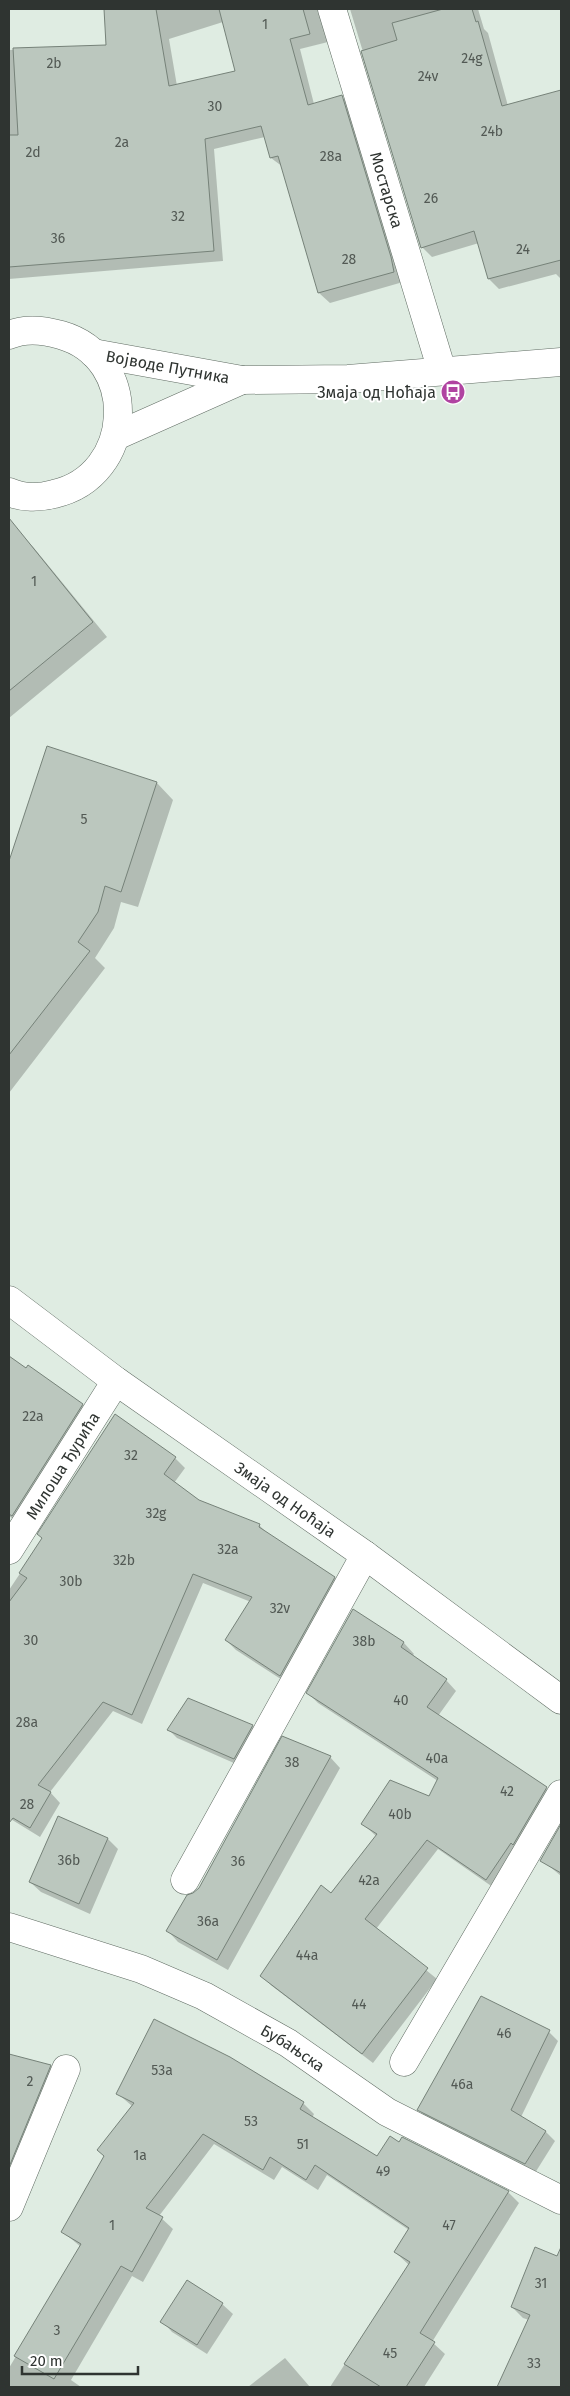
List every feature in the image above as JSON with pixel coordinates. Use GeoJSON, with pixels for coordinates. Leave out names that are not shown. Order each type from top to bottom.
{"type":"FeatureCollection","features":[{"type":"Feature","properties":{"kind":"street","name":"Мостарска"},"geometry":{"type":"LineString","coordinates":[[332,9],[442,371]]}},
{"type":"Feature","properties":{"kind":"street","name":"Војводе Путника"},"geometry":{"type":"LineString","coordinates":[[9,335],[16,332],[44,330],[70,338],[93,353],[110,377],[119,406],[116,436],[106,459],[89,479],[67,492],[42,497],[15,495],[9,492]]}},
{"type":"Feature","properties":{"kind":"street","name":"Војводе Путника"},"geometry":{"type":"LineString","coordinates":[[93,353],[242,380],[348,379],[561,362]]}},
{"type":"Feature","properties":{"kind":"street","name":"Војводе Путника"},"geometry":{"type":"LineString","coordinates":[[116,436],[242,380]]}},
{"type":"Feature","properties":{"kind":"street","name":"Змаја од Ноћаја"},"geometry":{"type":"LineString","coordinates":[[9,1300],[116,1381],[365,1555],[561,1700]]}},
{"type":"Feature","properties":{"kind":"street","name":"Милоша Ђурића"},"geometry":{"type":"LineString","coordinates":[[9,1550],[116,1381]]}},
{"type":"Feature","properties":{"kind":"street"},"geometry":{"type":"LineString","coordinates":[[185,1880],[365,1555]]}},
{"type":"Feature","properties":{"kind":"street"},"geometry":{"type":"LineString","coordinates":[[404,2062],[561,1794]]}},
{"type":"Feature","properties":{"kind":"street","name":"Бубањска"},"geometry":{"type":"LineString","coordinates":[[9,1927],[141,1969],[204,1996],[288,2043],[386,2112],[561,2200]]}},
{"type":"Feature","properties":{"kind":"street"},"geometry":{"type":"LineString","coordinates":[[9,2207],[66,2069]]}},
{"type":"Feature","properties":{"kind":"building"},"geometry":{"type":"Polygon","coordinates":[[[104,9],[156,9],[169,86],[235,71],[219,9],[303,9],[310,34],[290,39],[308,105],[342,95],[394,272],[318,293],[278,156],[270,158],[261,126],[205,139],[214,251],[9,267],[9,135],[18,135],[13,48],[106,45],[104,9]]]}},
{"type":"Feature","properties":{"kind":"building"},"geometry":{"type":"Polygon","coordinates":[[[443,9],[472,9],[476,22],[478,21],[502,106],[561,90],[561,260],[488,279],[474,231],[421,248],[361,51],[397,40],[392,23],[443,9]]]}},
{"type":"Feature","properties":{"kind":"building"},"geometry":{"type":"Polygon","coordinates":[[[9,518],[93,622],[9,691],[9,518]]]}},
{"type":"Feature","properties":{"kind":"building"},"geometry":{"type":"Polygon","coordinates":[[[47,746],[157,782],[121,892],[105,886],[98,912],[78,942],[90,951],[9,1055],[9,861],[47,746]]]}},
{"type":"Feature","properties":{"kind":"building"},"geometry":{"type":"Polygon","coordinates":[[[9,1356],[26,1368],[28,1365],[83,1404],[12,1516],[9,1514],[9,1356]]]}},
{"type":"Feature","properties":{"kind":"building"},"geometry":{"type":"Polygon","coordinates":[[[115,1414],[176,1457],[164,1474],[199,1500],[260,1524],[259,1527],[335,1577],[280,1676],[225,1640],[252,1597],[193,1574],[132,1715],[103,1702],[38,1785],[51,1792],[30,1828],[13,1818],[9,1823],[9,1602],[27,1578],[19,1573],[42,1538],[37,1534],[115,1414]]]}},
{"type":"Feature","properties":{"kind":"building"},"geometry":{"type":"Polygon","coordinates":[[[353,1609],[404,1642],[401,1647],[447,1679],[427,1707],[547,1787],[513,1845],[511,1843],[486,1880],[427,1840],[365,1919],[428,1968],[362,2054],[260,1976],[321,1885],[331,1893],[377,1834],[361,1824],[390,1780],[429,1796],[438,1778],[306,1693],[353,1609]]]}},
{"type":"Feature","properties":{"kind":"building"},"geometry":{"type":"Polygon","coordinates":[[[188,1698],[253,1725],[234,1759],[167,1730],[188,1698]]]}},
{"type":"Feature","properties":{"kind":"building"},"geometry":{"type":"Polygon","coordinates":[[[282,1736],[331,1756],[217,1960],[166,1931],[187,1895],[199,1888],[282,1736]]]}},
{"type":"Feature","properties":{"kind":"building"},"geometry":{"type":"Polygon","coordinates":[[[58,1816],[108,1838],[79,1904],[29,1882],[58,1816]]]}},
{"type":"Feature","properties":{"kind":"building"},"geometry":{"type":"Polygon","coordinates":[[[561,1824],[561,1873],[540,1861],[561,1824]]]}},
{"type":"Feature","properties":{"kind":"building"},"geometry":{"type":"Polygon","coordinates":[[[481,1996],[550,2030],[511,2110],[546,2131],[525,2164],[417,2110],[481,1996]]]}},
{"type":"Feature","properties":{"kind":"building"},"geometry":{"type":"Polygon","coordinates":[[[154,2019],[230,2057],[304,2102],[300,2109],[377,2156],[390,2136],[399,2142],[402,2137],[509,2191],[420,2333],[435,2342],[406,2387],[381,2387],[344,2364],[410,2262],[394,2252],[409,2228],[315,2165],[306,2180],[270,2157],[263,2170],[203,2134],[146,2208],[163,2217],[132,2272],[121,2266],[54,2379],[14,2356],[81,2244],[61,2232],[104,2156],[97,2150],[134,2103],[116,2094],[154,2019]]]}},
{"type":"Feature","properties":{"kind":"building"},"geometry":{"type":"Polygon","coordinates":[[[9,2054],[51,2065],[9,2167],[9,2054]]]}},
{"type":"Feature","properties":{"kind":"building"},"geometry":{"type":"Polygon","coordinates":[[[535,2247],[557,2256],[561,2247],[561,2387],[497,2387],[530,2315],[511,2307],[535,2247]]]}},
{"type":"Feature","properties":{"kind":"building"},"geometry":{"type":"Polygon","coordinates":[[[187,2280],[223,2303],[197,2345],[160,2322],[187,2280]]]}},
{"type":"Feature","properties":{"kind":"place","name":"Змаја од Ноћаја"},"geometry":{"type":"Point","coordinates":[453,392]}}]}
